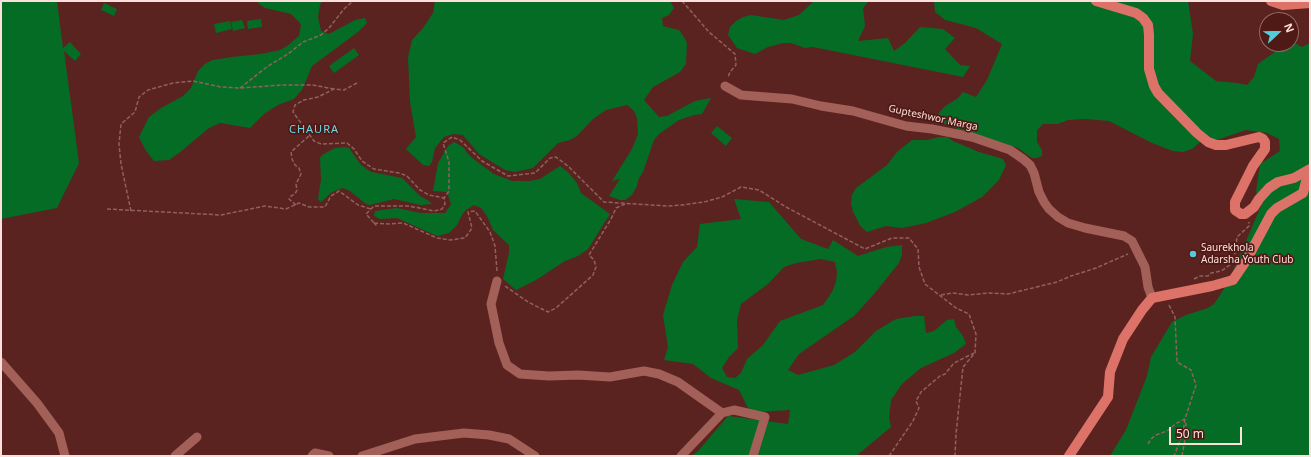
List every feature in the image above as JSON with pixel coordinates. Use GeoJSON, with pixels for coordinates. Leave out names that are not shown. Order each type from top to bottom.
{"type":"FeatureCollection","features":[{"type":"Feature","properties":{"kind":"street"},"geometry":{"type":"LineString","coordinates":[[1096,1],[1136,13],[1143,18],[1148,25],[1150,35],[1148,69],[1154,86],[1158,93],[1197,133],[1208,142],[1216,145],[1226,145],[1259,137],[1265,142],[1265,149],[1253,166],[1235,202],[1235,210],[1241,214],[1249,211],[1269,188],[1278,182],[1294,178],[1310,170]]}},
{"type":"Feature","properties":{"kind":"street"},"geometry":{"type":"LineString","coordinates":[[1271,1],[1283,5],[1310,3]]}},
{"type":"Feature","properties":{"kind":"street","name":"Gupteshwor Marga"},"geometry":{"type":"LineString","coordinates":[[725,86],[741,95],[792,99],[821,106],[853,111],[906,126],[932,129],[972,137],[1010,150],[1030,165],[1044,202],[1058,217],[1068,223],[1124,236],[1132,241],[1145,267],[1148,287],[1152,298]]}},
{"type":"Feature","properties":{"kind":"street"},"geometry":{"type":"LineString","coordinates":[[1069,456],[1108,397],[1110,372],[1123,339],[1142,310],[1152,298],[1212,286],[1233,280],[1246,262],[1272,214],[1277,208],[1303,194],[1310,170]]}},
{"type":"Feature","properties":{"kind":"street"},"geometry":{"type":"LineString","coordinates":[[497,281],[491,304],[499,343],[507,365],[520,374],[610,377],[644,371],[659,374],[678,382],[722,413]]}},
{"type":"Feature","properties":{"kind":"street"},"geometry":{"type":"LineString","coordinates":[[1,362],[37,403],[59,433],[65,456]]}},
{"type":"Feature","properties":{"kind":"street"},"geometry":{"type":"LineString","coordinates":[[680,456],[722,413],[734,410],[765,418],[753,456]]}},
{"type":"Feature","properties":{"kind":"street"},"geometry":{"type":"LineString","coordinates":[[362,456],[415,439],[464,433],[489,435],[509,439],[535,456]]}},
{"type":"Feature","properties":{"kind":"street"},"geometry":{"type":"LineString","coordinates":[[175,456],[197,437]]}},
{"type":"Feature","properties":{"kind":"street"},"geometry":{"type":"LineString","coordinates":[[312,456],[315,453],[329,456]]}},
{"type":"Feature","properties":{"kind":"path"},"geometry":{"type":"LineString","coordinates":[[240,88],[268,66],[288,54],[303,42],[321,35],[353,1]]}},
{"type":"Feature","properties":{"kind":"path"},"geometry":{"type":"LineString","coordinates":[[682,1],[709,32],[735,54],[736,65],[730,72],[725,86]]}},
{"type":"Feature","properties":{"kind":"path"},"geometry":{"type":"LineString","coordinates":[[131,211],[121,164],[119,144],[121,124],[135,112],[139,97],[148,90],[173,83],[193,81],[221,87],[240,88],[282,85],[313,85],[334,90],[344,90],[357,83]]}},
{"type":"Feature","properties":{"kind":"path"},"geometry":{"type":"LineString","coordinates":[[334,90],[318,97],[304,100],[296,105],[293,112],[314,141],[321,144],[347,143],[354,149],[362,161],[374,169],[400,173],[407,176],[420,190],[429,195],[444,198]]}},
{"type":"Feature","properties":{"kind":"path"},"geometry":{"type":"LineString","coordinates":[[310,135],[291,152],[292,159],[295,165],[299,168],[300,174],[296,184],[297,190],[289,199],[297,205],[299,203],[309,207],[325,206],[331,196],[340,191],[358,205],[371,209]]}},
{"type":"Feature","properties":{"kind":"path"},"geometry":{"type":"LineString","coordinates":[[626,204],[616,208],[589,255],[594,260],[596,267],[593,275],[556,308],[548,312],[528,302],[497,281],[496,246],[490,232],[475,211],[468,212],[472,228],[465,238],[450,240],[437,238],[404,223],[390,224],[374,222],[366,214],[374,206],[409,206],[434,211],[442,209],[445,204],[444,198],[449,191],[449,162],[444,143],[452,137],[460,140],[482,161],[508,176],[535,174],[550,158],[556,157],[569,167],[604,202],[668,206],[682,205],[704,202],[722,197],[741,187],[760,190],[786,207],[865,249],[892,238],[909,238],[918,249],[919,267],[925,284],[956,308],[969,314],[976,334],[975,353],[963,367],[955,456]]}},
{"type":"Feature","properties":{"kind":"path"},"geometry":{"type":"LineString","coordinates":[[107,210],[221,215],[265,206],[286,209],[299,203]]}},
{"type":"Feature","properties":{"kind":"path"},"geometry":{"type":"LineString","coordinates":[[1233,280],[1232,273],[1237,237],[1249,226],[1249,211]]}},
{"type":"Feature","properties":{"kind":"path"},"geometry":{"type":"LineString","coordinates":[[941,295],[952,293],[968,295],[989,293],[1008,294],[1039,287],[1096,268],[1137,250]]}},
{"type":"Feature","properties":{"kind":"path"},"geometry":{"type":"LineString","coordinates":[[1152,298],[1169,306],[1175,316],[1177,362],[1191,370],[1196,385],[1185,419],[1183,432],[1174,456]]}},
{"type":"Feature","properties":{"kind":"path"},"geometry":{"type":"LineString","coordinates":[[889,456],[913,421],[919,408],[916,401],[921,392],[940,376],[945,374],[954,363],[975,353]]}},
{"type":"Feature","properties":{"kind":"path"},"geometry":{"type":"LineString","coordinates":[[1148,444],[1156,435],[1185,419]]}},
{"type":"Feature","properties":{"kind":"path"},"geometry":{"type":"LineString","coordinates":[[1182,456],[1186,434],[1185,419]]}},
{"type":"Feature","properties":{"kind":"green space"},"geometry":{"type":"Polygon","coordinates":[[[1,1],[57,1],[63,48],[70,42],[81,54],[75,61],[64,51],[79,163],[57,208],[1,219],[1,1]]]}},
{"type":"Feature","properties":{"kind":"green space"},"geometry":{"type":"Polygon","coordinates":[[[257,1],[322,1],[318,17],[321,31],[329,34],[355,20],[365,18],[367,23],[358,32],[312,66],[302,90],[294,99],[278,105],[264,114],[250,128],[220,123],[209,128],[169,160],[154,161],[146,151],[139,137],[149,117],[161,108],[183,96],[191,88],[198,71],[206,63],[213,60],[280,50],[299,36],[301,24],[291,14],[265,8],[257,1]]]}},
{"type":"Feature","properties":{"kind":"green space"},"geometry":{"type":"Polygon","coordinates":[[[435,1],[670,1],[674,8],[669,15],[662,18],[663,26],[679,30],[684,37],[687,43],[686,64],[680,72],[653,87],[644,100],[659,117],[667,116],[695,101],[711,98],[702,114],[679,120],[659,134],[654,140],[637,186],[632,195],[625,200],[620,200],[609,196],[620,179],[612,181],[632,149],[638,134],[637,118],[634,111],[627,105],[606,110],[593,119],[577,136],[570,140],[558,143],[533,168],[515,172],[505,170],[479,154],[463,135],[453,134],[444,137],[435,148],[432,162],[429,166],[423,165],[406,149],[416,137],[410,102],[408,57],[412,40],[423,28],[433,13],[435,1]]]}},
{"type":"Feature","properties":{"kind":"green space"},"geometry":{"type":"Polygon","coordinates":[[[814,1],[869,1],[863,8],[865,26],[858,41],[888,38],[894,51],[905,43],[920,27],[943,29],[955,38],[945,49],[960,65],[970,66],[963,77],[813,47],[805,48],[791,43],[783,43],[768,47],[755,54],[737,48],[728,35],[730,27],[743,17],[751,15],[784,20],[799,15],[814,1]]]}},
{"type":"Feature","properties":{"kind":"green space"},"geometry":{"type":"Polygon","coordinates":[[[934,1],[1188,1],[1193,34],[1190,61],[1216,81],[1247,85],[1254,77],[1258,64],[1275,52],[1299,52],[1299,45],[1302,47],[1310,43],[1310,456],[1110,456],[1126,430],[1147,376],[1151,357],[1172,322],[1186,315],[1208,308],[1214,304],[1228,283],[1261,206],[1256,192],[1260,164],[1280,151],[1279,139],[1267,133],[1246,130],[1214,141],[1207,136],[1192,149],[1183,152],[1173,151],[1152,143],[1109,121],[1085,119],[1068,120],[1058,124],[1043,124],[1037,130],[1037,142],[1042,150],[1042,156],[1032,158],[1018,148],[949,126],[938,121],[939,113],[944,107],[958,98],[963,92],[976,97],[987,80],[1002,44],[976,28],[945,20],[935,12],[934,1]]]}},
{"type":"Feature","properties":{"kind":"green space"},"geometry":{"type":"Polygon","coordinates":[[[104,3],[117,9],[114,16],[101,10],[104,3]]]}},
{"type":"Feature","properties":{"kind":"green space"},"geometry":{"type":"Polygon","coordinates":[[[261,19],[262,27],[248,29],[247,21],[261,19]]]}},
{"type":"Feature","properties":{"kind":"green space"},"geometry":{"type":"Polygon","coordinates":[[[242,20],[245,28],[233,31],[231,22],[242,20]]]}},
{"type":"Feature","properties":{"kind":"green space"},"geometry":{"type":"Polygon","coordinates":[[[230,21],[232,29],[216,33],[214,24],[230,21]]]}},
{"type":"Feature","properties":{"kind":"green space"},"geometry":{"type":"Polygon","coordinates":[[[354,48],[359,55],[334,73],[329,66],[354,48]]]}},
{"type":"Feature","properties":{"kind":"green space"},"geometry":{"type":"Polygon","coordinates":[[[717,126],[732,138],[726,146],[711,133],[717,126]]]}},
{"type":"Feature","properties":{"kind":"green space"},"geometry":{"type":"Polygon","coordinates":[[[947,137],[979,152],[1003,159],[1006,165],[999,180],[982,197],[955,212],[926,223],[902,228],[886,226],[867,232],[861,227],[853,212],[851,203],[852,195],[856,188],[887,165],[897,152],[912,140],[927,140],[947,137]]]}},
{"type":"Feature","properties":{"kind":"green space"},"geometry":{"type":"Polygon","coordinates":[[[454,142],[463,147],[476,161],[494,174],[512,181],[530,181],[540,179],[560,166],[568,172],[577,183],[581,193],[610,214],[588,249],[578,256],[565,261],[536,280],[516,290],[503,279],[509,253],[509,245],[493,230],[487,216],[481,208],[474,205],[466,210],[457,225],[449,233],[437,236],[397,218],[380,219],[374,216],[375,211],[397,208],[421,213],[445,213],[451,204],[447,192],[433,191],[438,163],[448,146],[454,142]]]}},
{"type":"Feature","properties":{"kind":"green space"},"geometry":{"type":"Polygon","coordinates":[[[335,148],[349,148],[361,165],[371,172],[402,178],[420,196],[432,204],[421,205],[394,199],[370,205],[366,204],[350,191],[343,188],[332,192],[321,202],[318,199],[321,180],[320,158],[322,155],[335,148]]]}},
{"type":"Feature","properties":{"kind":"green space"},"geometry":{"type":"Polygon","coordinates":[[[734,199],[769,202],[801,239],[828,249],[833,240],[858,256],[886,247],[902,245],[902,255],[899,263],[854,316],[799,354],[788,370],[798,375],[834,365],[855,352],[876,331],[896,319],[924,316],[926,333],[934,331],[947,320],[954,319],[956,327],[963,336],[966,344],[954,353],[921,368],[902,384],[891,400],[889,418],[891,427],[856,456],[692,456],[728,416],[788,424],[790,410],[755,412],[748,408],[739,390],[711,378],[693,364],[664,360],[668,347],[663,315],[672,285],[683,262],[697,247],[700,224],[741,219],[734,199]],[[821,259],[796,263],[784,267],[768,284],[741,304],[737,320],[738,348],[729,357],[722,368],[727,377],[735,378],[741,373],[747,359],[763,345],[780,321],[823,305],[832,292],[836,282],[837,272],[835,262],[821,259]]]}},
{"type":"Feature","properties":{"kind":"place","name":"Saurekhola Adarsha Youth Club"},"geometry":{"type":"Point","coordinates":[1193,254]}},
{"type":"Feature","properties":{"kind":"district","name":"CHAURA"},"geometry":{"type":"Point","coordinates":[314,130]}}]}
